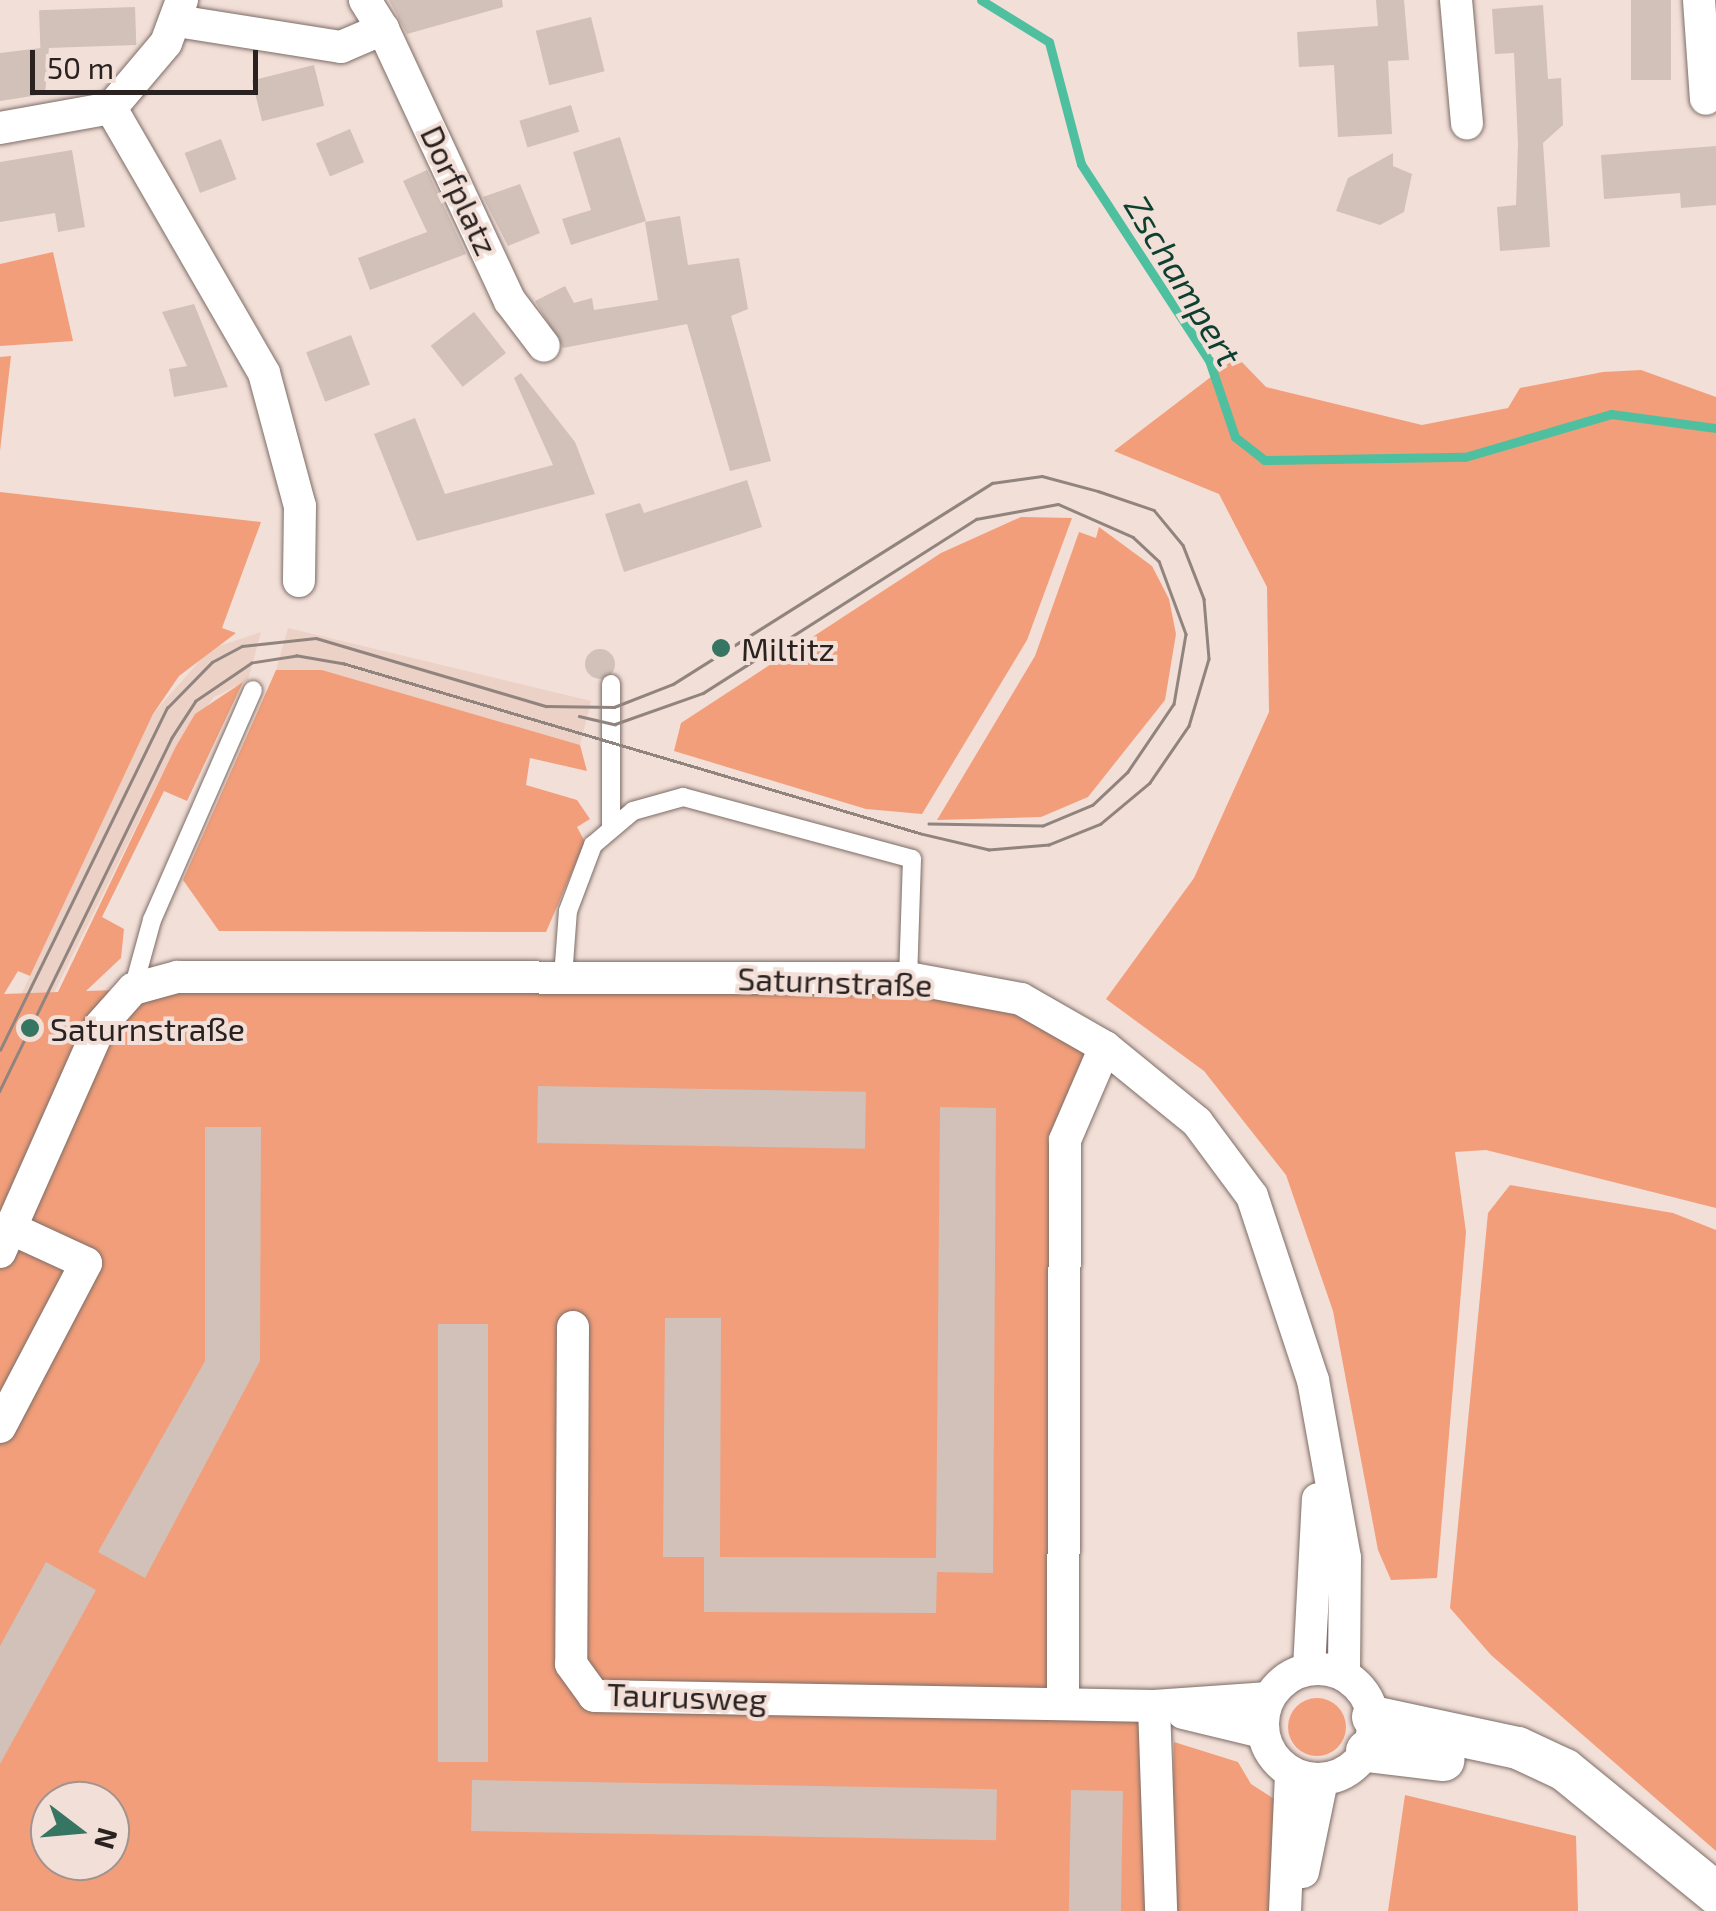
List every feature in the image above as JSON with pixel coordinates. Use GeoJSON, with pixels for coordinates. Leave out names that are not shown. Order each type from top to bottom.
{"type":"FeatureCollection","features":[{"type":"Feature","properties":{"kind":"street","name":"Dorfplatz"},"geometry":{"type":"LineString","coordinates":[[365,0],[510,301],[544,346]]}},
{"type":"Feature","properties":{"kind":"street"},"geometry":{"type":"LineString","coordinates":[[1456,0],[1467,124]]}},
{"type":"Feature","properties":{"kind":"street"},"geometry":{"type":"LineString","coordinates":[[1699,0],[1706,99]]}},
{"type":"Feature","properties":{"kind":"street"},"geometry":{"type":"LineString","coordinates":[[0,128],[111,108],[179,10],[340,47],[382,29]]}},
{"type":"Feature","properties":{"kind":"street"},"geometry":{"type":"LineString","coordinates":[[111,108],[264,373],[300,506],[299,581]]}},
{"type":"Feature","properties":{"kind":"street","name":"Saturnstraße"},"geometry":{"type":"LineString","coordinates":[[133,989],[177,977],[908,978],[1021,999],[1105,1047],[1196,1122],[1252,1196],[1313,1380],[1344,1558],[1344,1675]]}},
{"type":"Feature","properties":{"kind":"street"},"geometry":{"type":"LineString","coordinates":[[0,1427],[86,1263],[6,1240],[100,1026],[133,989]]}},
{"type":"Feature","properties":{"kind":"street"},"geometry":{"type":"LineString","coordinates":[[1063,1703],[1066,1140],[1105,1047]]}},
{"type":"Feature","properties":{"kind":"street","name":"Taurusweg"},"geometry":{"type":"LineString","coordinates":[[573,1327],[571,1664],[594,1696],[1154,1706],[1269,1698]]}},
{"type":"Feature","properties":{"kind":"street","name":"Saturnstraße"},"geometry":{"type":"LineString","coordinates":[[1310,1669],[1320,1528],[1313,1380]]}},
{"type":"Feature","properties":{"kind":"street"},"geometry":{"type":"LineString","coordinates":[[1294,1911],[1306,1777],[1262,1732],[1269,1698],[1310,1669],[1344,1675],[1370,1734]]}},
{"type":"Feature","properties":{"kind":"street"},"geometry":{"type":"LineString","coordinates":[[1154,1706],[1160,1911]]}},
{"type":"Feature","properties":{"kind":"street","name":"Taurusweg"},"geometry":{"type":"LineString","coordinates":[[1154,1706],[1262,1732]]}},
{"type":"Feature","properties":{"kind":"street"},"geometry":{"type":"LineString","coordinates":[[1306,1777],[1348,1772],[1370,1734]]}},
{"type":"Feature","properties":{"kind":"street"},"geometry":{"type":"LineString","coordinates":[[1370,1734],[1508,1770],[1622,1809],[1716,1893]]}},
{"type":"Feature","properties":{"kind":"street"},"geometry":{"type":"LineString","coordinates":[[1286,1911],[1306,1777]]}},
{"type":"Feature","properties":{"kind":"lane"},"geometry":{"type":"LineString","coordinates":[[611,684],[611,826]]}},
{"type":"Feature","properties":{"kind":"lane"},"geometry":{"type":"LineString","coordinates":[[133,989],[152,920],[253,690]]}},
{"type":"Feature","properties":{"kind":"lane"},"geometry":{"type":"LineString","coordinates":[[563,977],[568,911],[593,846],[611,826],[683,796],[912,858],[908,978]]}},
{"type":"Feature","properties":{"kind":"shaded area"},"geometry":{"type":"Polygon","coordinates":[[[53,252],[73,341],[0,346],[0,264],[53,252]]]}},
{"type":"Feature","properties":{"kind":"shaded area"},"geometry":{"type":"Polygon","coordinates":[[[11,356],[0,451],[0,357],[11,356]]]}},
{"type":"Feature","properties":{"kind":"shaded area"},"geometry":{"type":"Polygon","coordinates":[[[1237,357],[1266,387],[1422,425],[1508,408],[1520,388],[1603,372],[1641,370],[1716,397],[1716,1208],[1486,1150],[1455,1152],[1466,1232],[1437,1578],[1391,1580],[1378,1550],[1333,1311],[1286,1175],[1204,1071],[1106,999],[1194,878],[1269,712],[1267,587],[1219,494],[1114,451],[1237,357]]]}},
{"type":"Feature","properties":{"kind":"shaded area"},"geometry":{"type":"Polygon","coordinates":[[[0,492],[261,522],[222,628],[236,633],[179,676],[153,714],[30,976],[18,971],[4,994],[58,992],[195,714],[243,682],[187,801],[164,791],[102,917],[124,929],[121,958],[86,991],[524,977],[1021,999],[1105,1047],[1065,1140],[1063,1702],[1154,1706],[1160,1911],[0,1911],[0,492]]]}},
{"type":"Feature","properties":{"kind":"shaded area"},"geometry":{"type":"Polygon","coordinates":[[[1021,517],[1072,518],[1027,640],[922,814],[866,809],[674,751],[681,723],[941,553],[1021,517]]]}},
{"type":"Feature","properties":{"kind":"shaded area"},"geometry":{"type":"Polygon","coordinates":[[[1099,527],[1152,566],[1169,599],[1176,634],[1165,700],[1088,797],[1041,817],[937,820],[1035,656],[1079,532],[1096,538],[1099,527]]]}},
{"type":"Feature","properties":{"kind":"shaded area"},"geometry":{"type":"Polygon","coordinates":[[[288,628],[591,701],[580,745],[322,670],[276,670],[288,628]]]}},
{"type":"Feature","properties":{"kind":"shaded area"},"geometry":{"type":"Polygon","coordinates":[[[261,632],[248,680],[214,697],[175,748],[44,1013],[22,993],[153,714],[210,649],[261,632]]]}},
{"type":"Feature","properties":{"kind":"shaded area"},"geometry":{"type":"Polygon","coordinates":[[[276,670],[322,670],[580,745],[587,771],[530,758],[526,785],[577,800],[590,819],[577,827],[585,842],[546,932],[219,931],[183,880],[276,670]]]}},
{"type":"Feature","properties":{"kind":"shaded area"},"geometry":{"type":"Polygon","coordinates":[[[1510,1185],[1673,1213],[1716,1230],[1716,1851],[1491,1655],[1450,1608],[1488,1213],[1510,1185]]]}},
{"type":"Feature","properties":{"kind":"shaded area"},"geometry":{"type":"Polygon","coordinates":[[[1317,1698],[1337,1707],[1346,1727],[1337,1747],[1317,1756],[1297,1747],[1288,1727],[1297,1707],[1317,1698]]]}},
{"type":"Feature","properties":{"kind":"shaded area"},"geometry":{"type":"Polygon","coordinates":[[[1174,1742],[1238,1762],[1251,1784],[1282,1804],[1277,1911],[1170,1911],[1174,1742]]]}},
{"type":"Feature","properties":{"kind":"shaded area"},"geometry":{"type":"Polygon","coordinates":[[[1405,1795],[1576,1836],[1578,1911],[1388,1911],[1405,1795]]]}},
{"type":"Feature","properties":{"kind":"building"},"geometry":{"type":"Polygon","coordinates":[[[389,0],[502,0],[503,7],[407,34],[389,0]]]}},
{"type":"Feature","properties":{"kind":"building"},"geometry":{"type":"Polygon","coordinates":[[[1376,0],[1404,0],[1409,60],[1388,61],[1392,134],[1338,137],[1334,65],[1299,67],[1297,32],[1378,26],[1376,0]]]}},
{"type":"Feature","properties":{"kind":"building"},"geometry":{"type":"Polygon","coordinates":[[[1631,0],[1671,0],[1671,80],[1631,80],[1631,0]]]}},
{"type":"Feature","properties":{"kind":"building"},"geometry":{"type":"Polygon","coordinates":[[[1543,5],[1548,79],[1561,78],[1563,125],[1543,143],[1550,247],[1500,251],[1497,207],[1516,205],[1518,144],[1514,53],[1495,54],[1492,9],[1543,5]]]}},
{"type":"Feature","properties":{"kind":"building"},"geometry":{"type":"Polygon","coordinates":[[[135,7],[136,45],[40,48],[39,10],[135,7]]]}},
{"type":"Feature","properties":{"kind":"building"},"geometry":{"type":"Polygon","coordinates":[[[591,17],[605,71],[549,85],[536,31],[591,17]]]}},
{"type":"Feature","properties":{"kind":"building"},"geometry":{"type":"Polygon","coordinates":[[[49,47],[45,94],[0,101],[0,53],[49,47]]]}},
{"type":"Feature","properties":{"kind":"building"},"geometry":{"type":"Polygon","coordinates":[[[314,65],[324,106],[262,121],[252,80],[314,65]]]}},
{"type":"Feature","properties":{"kind":"building"},"geometry":{"type":"Polygon","coordinates":[[[571,105],[579,132],[528,148],[519,121],[571,105]]]}},
{"type":"Feature","properties":{"kind":"building"},"geometry":{"type":"Polygon","coordinates":[[[350,129],[364,162],[330,177],[316,143],[350,129]]]}},
{"type":"Feature","properties":{"kind":"building"},"geometry":{"type":"Polygon","coordinates":[[[620,137],[646,221],[571,245],[562,219],[591,210],[573,152],[620,137]]]}},
{"type":"Feature","properties":{"kind":"building"},"geometry":{"type":"Polygon","coordinates":[[[221,139],[236,179],[200,193],[185,153],[221,139]]]}},
{"type":"Feature","properties":{"kind":"building"},"geometry":{"type":"Polygon","coordinates":[[[1716,146],[1716,205],[1681,208],[1680,193],[1604,199],[1601,155],[1716,146]]]}},
{"type":"Feature","properties":{"kind":"building"},"geometry":{"type":"Polygon","coordinates":[[[72,150],[85,227],[58,232],[55,213],[0,222],[0,162],[72,150]]]}},
{"type":"Feature","properties":{"kind":"building"},"geometry":{"type":"Polygon","coordinates":[[[1393,153],[1393,166],[1412,174],[1404,212],[1380,225],[1336,211],[1348,178],[1393,153]]]}},
{"type":"Feature","properties":{"kind":"building"},"geometry":{"type":"Polygon","coordinates":[[[427,170],[466,254],[370,290],[358,258],[427,232],[403,181],[427,170]]]}},
{"type":"Feature","properties":{"kind":"building"},"geometry":{"type":"Polygon","coordinates":[[[520,184],[540,233],[508,246],[483,197],[520,184]]]}},
{"type":"Feature","properties":{"kind":"building"},"geometry":{"type":"Polygon","coordinates":[[[680,216],[688,265],[739,258],[748,309],[731,316],[771,461],[730,471],[687,324],[563,348],[535,301],[565,286],[574,303],[592,298],[594,310],[658,300],[645,222],[680,216]]]}},
{"type":"Feature","properties":{"kind":"building"},"geometry":{"type":"Polygon","coordinates":[[[194,304],[228,387],[174,397],[169,369],[187,366],[162,312],[194,304]]]}},
{"type":"Feature","properties":{"kind":"building"},"geometry":{"type":"Polygon","coordinates":[[[474,312],[506,353],[463,387],[431,346],[474,312]]]}},
{"type":"Feature","properties":{"kind":"building"},"geometry":{"type":"Polygon","coordinates":[[[351,335],[370,384],[325,402],[306,352],[351,335]]]}},
{"type":"Feature","properties":{"kind":"building"},"geometry":{"type":"Polygon","coordinates":[[[521,373],[575,442],[595,494],[417,541],[374,434],[415,418],[445,494],[553,465],[514,378],[521,373]]]}},
{"type":"Feature","properties":{"kind":"building"},"geometry":{"type":"Polygon","coordinates":[[[747,480],[762,527],[624,572],[605,514],[640,503],[644,513],[747,480]]]}},
{"type":"Feature","properties":{"kind":"building"},"geometry":{"type":"Polygon","coordinates":[[[600,649],[611,653],[615,664],[611,675],[600,679],[589,675],[585,664],[589,653],[600,649]]]}},
{"type":"Feature","properties":{"kind":"building"},"geometry":{"type":"Polygon","coordinates":[[[538,1086],[866,1092],[865,1149],[537,1143],[538,1086]]]}},
{"type":"Feature","properties":{"kind":"building"},"geometry":{"type":"Polygon","coordinates":[[[940,1107],[996,1108],[993,1573],[937,1572],[936,1613],[704,1612],[704,1557],[663,1557],[665,1318],[721,1318],[720,1557],[936,1558],[940,1107]]]}},
{"type":"Feature","properties":{"kind":"building"},"geometry":{"type":"Polygon","coordinates":[[[205,1127],[261,1127],[260,1361],[145,1578],[98,1552],[205,1361],[205,1127]]]}},
{"type":"Feature","properties":{"kind":"building"},"geometry":{"type":"Polygon","coordinates":[[[438,1324],[488,1324],[488,1762],[438,1762],[438,1324]]]}},
{"type":"Feature","properties":{"kind":"building"},"geometry":{"type":"Polygon","coordinates":[[[46,1562],[96,1590],[0,1764],[0,1646],[46,1562]]]}},
{"type":"Feature","properties":{"kind":"building"},"geometry":{"type":"Polygon","coordinates":[[[472,1780],[997,1789],[996,1840],[471,1831],[472,1780]]]}},
{"type":"Feature","properties":{"kind":"building"},"geometry":{"type":"Polygon","coordinates":[[[1071,1790],[1123,1791],[1121,1911],[1069,1911],[1071,1790]]]}},
{"type":"Feature","properties":{"kind":"waterway","name":"Zschampert"},"geometry":{"type":"LineString","coordinates":[[981,0],[1049,42],[1081,164],[1209,360],[1235,437],[1264,460],[1465,457],[1611,414],[1716,428]]}},
{"type":"Feature","properties":{"kind":"tram line"},"geometry":{"type":"LineString","coordinates":[[0,1050],[167,708],[212,662],[242,646],[316,638],[546,706],[614,707],[673,684],[992,483],[1042,476],[1098,491],[1154,510],[1183,545],[1204,599],[1209,659],[1189,726],[1150,783],[1101,824],[1049,845],[989,850],[921,834],[344,664],[297,656],[252,663],[196,701],[172,738],[0,1091]]}},
{"type":"Feature","properties":{"kind":"tram line"},"geometry":{"type":"LineString","coordinates":[[579,716],[615,724],[703,693],[976,519],[1058,504],[1133,537],[1159,561],[1186,634],[1174,704],[1128,772],[1093,805],[1043,826],[929,824]]}},
{"type":"Feature","properties":{"kind":"place","name":"Miltitz"},"geometry":{"type":"Point","coordinates":[721,648]}},
{"type":"Feature","properties":{"kind":"place","name":"Saturnstraße"},"geometry":{"type":"Point","coordinates":[30,1028]}}]}
